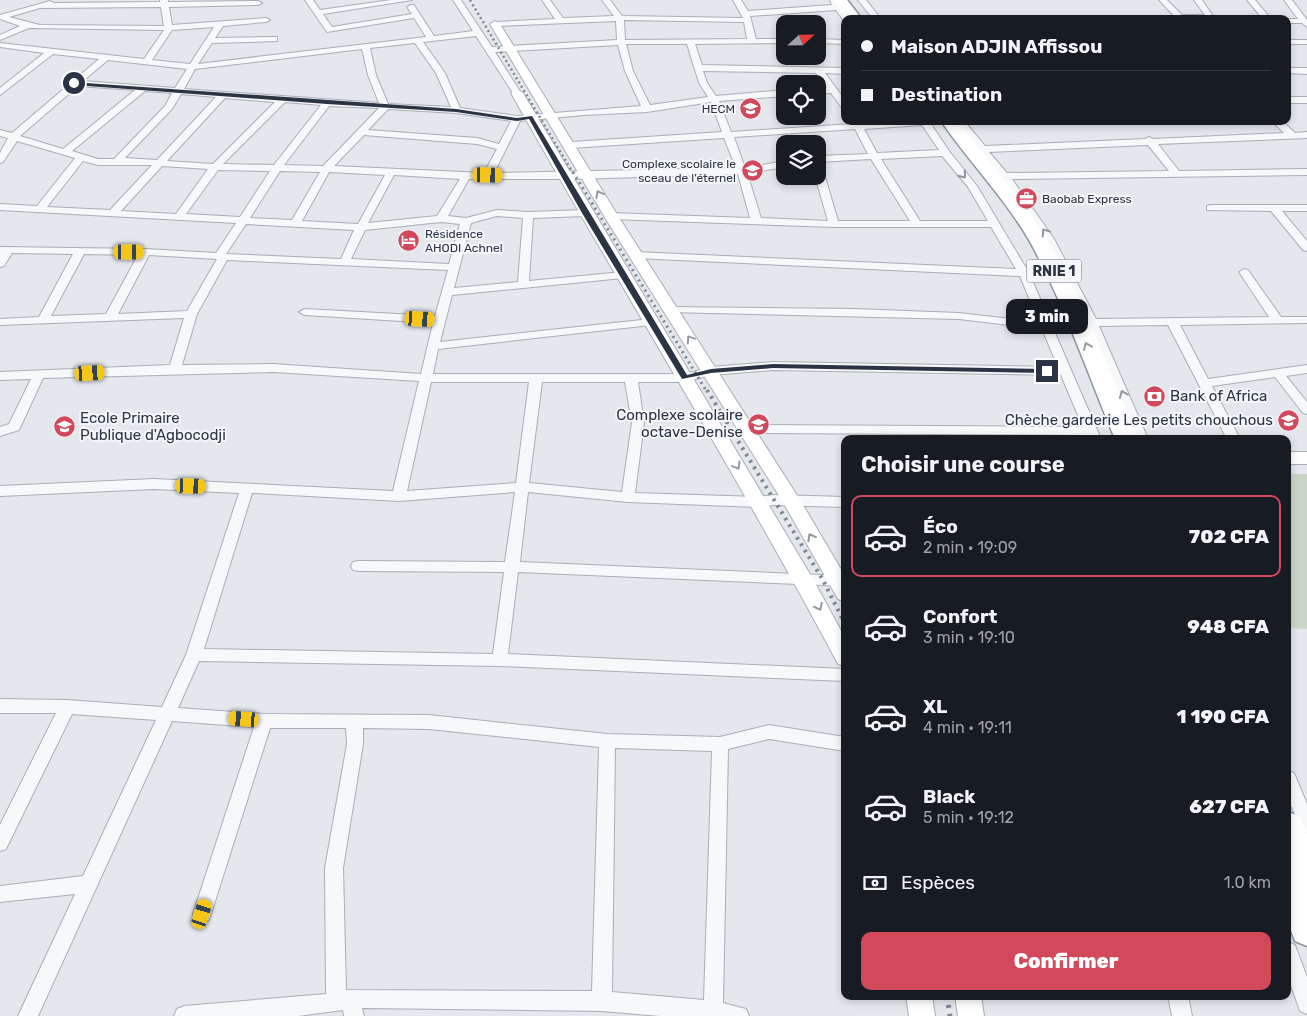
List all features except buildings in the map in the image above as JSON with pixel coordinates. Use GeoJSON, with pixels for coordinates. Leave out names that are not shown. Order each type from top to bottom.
{"type":"FeatureCollection","features":[{"type":"Feature","properties":{"kind":"highway"},"geometry":{"type":"LineString","coordinates":[[852,0],[864,15]]}},
{"type":"Feature","properties":{"kind":"highway"},"geometry":{"type":"LineString","coordinates":[[839,4],[851,15]]}},
{"type":"Feature","properties":{"kind":"highway","name":"RNIE 1"},"geometry":{"type":"LineString","coordinates":[[932,125],[988,188],[1023,242],[1050,298],[1109,435]]}},
{"type":"Feature","properties":{"kind":"highway","name":"RNIE 1"},"geometry":{"type":"LineString","coordinates":[[952,125],[1016,208],[1039,242],[1068,299],[1125,435]]}},
{"type":"Feature","properties":{"kind":"highway"},"geometry":{"type":"LineString","coordinates":[[1291,833],[1307,873]]}},
{"type":"Feature","properties":{"kind":"highway"},"geometry":{"type":"LineString","coordinates":[[1291,888],[1307,930]]}},
{"type":"Feature","properties":{"kind":"main road"},"geometry":{"type":"LineString","coordinates":[[496,24],[635,255],[711,371],[841,584]]}},
{"type":"Feature","properties":{"kind":"main road"},"geometry":{"type":"LineString","coordinates":[[517,93],[524,118],[564,176],[805,579],[841,650]]}},
{"type":"Feature","properties":{"kind":"main road"},"geometry":{"type":"LineString","coordinates":[[1291,458],[1307,458]]}},
{"type":"Feature","properties":{"kind":"main road"},"geometry":{"type":"LineString","coordinates":[[920,1000],[922,1016]]}},
{"type":"Feature","properties":{"kind":"main road"},"geometry":{"type":"LineString","coordinates":[[969,1000],[971,1016]]}},
{"type":"Feature","properties":{"kind":"street"},"geometry":{"type":"LineString","coordinates":[[1,17],[60,0]]}},
{"type":"Feature","properties":{"kind":"street"},"geometry":{"type":"LineString","coordinates":[[309,0],[328,30],[415,16]]}},
{"type":"Feature","properties":{"kind":"street"},"geometry":{"type":"LineString","coordinates":[[318,12],[408,0],[415,16],[431,38]]}},
{"type":"Feature","properties":{"kind":"street"},"geometry":{"type":"LineString","coordinates":[[457,0],[517,93]]}},
{"type":"Feature","properties":{"kind":"street"},"geometry":{"type":"LineString","coordinates":[[546,0],[560,20]]}},
{"type":"Feature","properties":{"kind":"street"},"geometry":{"type":"LineString","coordinates":[[606,0],[620,18],[621,42],[629,71],[647,109]]}},
{"type":"Feature","properties":{"kind":"street"},"geometry":{"type":"LineString","coordinates":[[737,0],[747,17],[752,41]]}},
{"type":"Feature","properties":{"kind":"street"},"geometry":{"type":"LineString","coordinates":[[832,0],[839,4]]}},
{"type":"Feature","properties":{"kind":"street"},"geometry":{"type":"LineString","coordinates":[[862,0],[873,15]]}},
{"type":"Feature","properties":{"kind":"street"},"geometry":{"type":"LineString","coordinates":[[1163,0],[1179,15]]}},
{"type":"Feature","properties":{"kind":"street"},"geometry":{"type":"LineString","coordinates":[[1198,0],[1208,15]]}},
{"type":"Feature","properties":{"kind":"street"},"geometry":{"type":"LineString","coordinates":[[1251,0],[1263,15]]}},
{"type":"Feature","properties":{"kind":"street"},"geometry":{"type":"LineString","coordinates":[[1288,0],[1305,23]]}},
{"type":"Feature","properties":{"kind":"street"},"geometry":{"type":"LineString","coordinates":[[41,6],[257,1],[281,57]]}},
{"type":"Feature","properties":{"kind":"street"},"geometry":{"type":"LineString","coordinates":[[146,60],[166,35],[169,28],[164,3]]}},
{"type":"Feature","properties":{"kind":"street"},"geometry":{"type":"LineString","coordinates":[[496,24],[620,18],[747,17],[839,4]]}},
{"type":"Feature","properties":{"kind":"street"},"geometry":{"type":"LineString","coordinates":[[1,17],[27,26],[169,28],[220,24],[270,30]]}},
{"type":"Feature","properties":{"kind":"street"},"geometry":{"type":"LineString","coordinates":[[1291,21],[1305,23]]}},
{"type":"Feature","properties":{"kind":"street"},"geometry":{"type":"LineString","coordinates":[[116,162],[169,107],[192,66],[220,24]]}},
{"type":"Feature","properties":{"kind":"street"},"geometry":{"type":"LineString","coordinates":[[0,38],[27,26]]}},
{"type":"Feature","properties":{"kind":"street"},"geometry":{"type":"LineString","coordinates":[[208,41],[270,30]]}},
{"type":"Feature","properties":{"kind":"street"},"geometry":{"type":"LineString","coordinates":[[0,45],[192,66],[479,33]]}},
{"type":"Feature","properties":{"kind":"street"},"geometry":{"type":"LineString","coordinates":[[417,40],[437,64],[446,80],[456,110]]}},
{"type":"Feature","properties":{"kind":"street"},"geometry":{"type":"LineString","coordinates":[[690,41],[703,83],[714,99],[726,135],[742,171],[756,220]]}},
{"type":"Feature","properties":{"kind":"street"},"geometry":{"type":"LineString","coordinates":[[491,50],[621,42],[776,41]]}},
{"type":"Feature","properties":{"kind":"street"},"geometry":{"type":"LineString","coordinates":[[826,41],[841,42]]}},
{"type":"Feature","properties":{"kind":"street"},"geometry":{"type":"LineString","coordinates":[[1291,42],[1307,42]]}},
{"type":"Feature","properties":{"kind":"street"},"geometry":{"type":"LineString","coordinates":[[366,47],[372,75],[386,107]]}},
{"type":"Feature","properties":{"kind":"street"},"geometry":{"type":"LineString","coordinates":[[1,90],[52,50]]}},
{"type":"Feature","properties":{"kind":"street"},"geometry":{"type":"LineString","coordinates":[[0,160],[12,143],[13,137],[106,57]]}},
{"type":"Feature","properties":{"kind":"street"},"geometry":{"type":"LineString","coordinates":[[699,68],[841,71]]}},
{"type":"Feature","properties":{"kind":"street"},"geometry":{"type":"LineString","coordinates":[[1291,71],[1307,71]]}},
{"type":"Feature","properties":{"kind":"street"},"geometry":{"type":"LineString","coordinates":[[819,72],[841,100]]}},
{"type":"Feature","properties":{"kind":"street"},"geometry":{"type":"LineString","coordinates":[[74,83],[180,90],[282,100],[456,110],[524,118],[647,109],[714,99],[776,94]]}},
{"type":"Feature","properties":{"kind":"street"},"geometry":{"type":"LineString","coordinates":[[65,152],[144,88]]}},
{"type":"Feature","properties":{"kind":"street"},"geometry":{"type":"LineString","coordinates":[[826,91],[835,90]]}},
{"type":"Feature","properties":{"kind":"street"},"geometry":{"type":"LineString","coordinates":[[114,212],[223,95]]}},
{"type":"Feature","properties":{"kind":"street"},"geometry":{"type":"LineString","coordinates":[[180,215],[215,167],[282,100]]}},
{"type":"Feature","properties":{"kind":"street"},"geometry":{"type":"LineString","coordinates":[[1291,100],[1307,100]]}},
{"type":"Feature","properties":{"kind":"street"},"geometry":{"type":"LineString","coordinates":[[176,369],[191,314],[241,221],[276,169],[327,103]]}},
{"type":"Feature","properties":{"kind":"street"},"geometry":{"type":"LineString","coordinates":[[295,224],[326,169],[386,107]]}},
{"type":"Feature","properties":{"kind":"street"},"geometry":{"type":"LineString","coordinates":[[488,175],[501,147],[524,118]]}},
{"type":"Feature","properties":{"kind":"street"},"geometry":{"type":"LineString","coordinates":[[570,145],[726,135],[841,124]]}},
{"type":"Feature","properties":{"kind":"street"},"geometry":{"type":"LineString","coordinates":[[857,125],[874,156],[917,224]]}},
{"type":"Feature","properties":{"kind":"street"},"geometry":{"type":"LineString","coordinates":[[745,429],[1094,435],[1024,274],[972,186],[945,153],[931,125]]}},
{"type":"Feature","properties":{"kind":"street"},"geometry":{"type":"LineString","coordinates":[[962,125],[1005,176],[1049,238],[1094,323],[1140,435]]}},
{"type":"Feature","properties":{"kind":"street"},"geometry":{"type":"LineString","coordinates":[[1281,125],[1292,135]]}},
{"type":"Feature","properties":{"kind":"street"},"geometry":{"type":"LineString","coordinates":[[362,132],[478,141],[501,147]]}},
{"type":"Feature","properties":{"kind":"street"},"geometry":{"type":"LineString","coordinates":[[0,133],[98,162],[215,167],[326,169],[466,176],[588,176],[742,171],[776,165]]}},
{"type":"Feature","properties":{"kind":"street"},"geometry":{"type":"LineString","coordinates":[[982,149],[1149,140],[1307,135]]}},
{"type":"Feature","properties":{"kind":"street"},"geometry":{"type":"LineString","coordinates":[[1149,140],[1177,174]]}},
{"type":"Feature","properties":{"kind":"street"},"geometry":{"type":"LineString","coordinates":[[826,159],[945,153]]}},
{"type":"Feature","properties":{"kind":"street"},"geometry":{"type":"LineString","coordinates":[[40,209],[81,157]]}},
{"type":"Feature","properties":{"kind":"street"},"geometry":{"type":"LineString","coordinates":[[344,264],[361,227],[391,172]]}},
{"type":"Feature","properties":{"kind":"street"},"geometry":{"type":"LineString","coordinates":[[1005,176],[1307,172]]}},
{"type":"Feature","properties":{"kind":"street"},"geometry":{"type":"LineString","coordinates":[[441,219],[466,176]]}},
{"type":"Feature","properties":{"kind":"street"},"geometry":{"type":"LineString","coordinates":[[822,185],[834,224]]}},
{"type":"Feature","properties":{"kind":"street"},"geometry":{"type":"LineString","coordinates":[[0,207],[180,215],[241,221],[361,227],[441,219],[466,221],[497,213],[528,215],[585,213]]}},
{"type":"Feature","properties":{"kind":"street"},"geometry":{"type":"LineString","coordinates":[[1211,208],[1307,208]]}},
{"type":"Feature","properties":{"kind":"street"},"geometry":{"type":"LineString","coordinates":[[1275,209],[1307,248]]}},
{"type":"Feature","properties":{"kind":"street"},"geometry":{"type":"LineString","coordinates":[[523,284],[528,215]]}},
{"type":"Feature","properties":{"kind":"street"},"geometry":{"type":"LineString","coordinates":[[611,216],[834,224],[995,224]]}},
{"type":"Feature","properties":{"kind":"street"},"geometry":{"type":"LineString","coordinates":[[399,496],[433,346],[466,221]]}},
{"type":"Feature","properties":{"kind":"street"},"geometry":{"type":"LineString","coordinates":[[0,264],[5,250],[145,252],[344,264],[453,267]]}},
{"type":"Feature","properties":{"kind":"street"},"geometry":{"type":"LineString","coordinates":[[43,320],[80,252]]}},
{"type":"Feature","properties":{"kind":"street"},"geometry":{"type":"LineString","coordinates":[[111,316],[145,252]]}},
{"type":"Feature","properties":{"kind":"street"},"geometry":{"type":"LineString","coordinates":[[635,255],[1024,274]]}},
{"type":"Feature","properties":{"kind":"street"},"geometry":{"type":"LineString","coordinates":[[1244,272],[1277,320]]}},
{"type":"Feature","properties":{"kind":"street"},"geometry":{"type":"LineString","coordinates":[[447,292],[623,275]]}},
{"type":"Feature","properties":{"kind":"street"},"geometry":{"type":"LineString","coordinates":[[670,310],[854,312],[959,316],[1048,326]]}},
{"type":"Feature","properties":{"kind":"street"},"geometry":{"type":"LineString","coordinates":[[305,312],[440,320]]}},
{"type":"Feature","properties":{"kind":"street"},"geometry":{"type":"LineString","coordinates":[[0,322],[191,314]]}},
{"type":"Feature","properties":{"kind":"street"},"geometry":{"type":"LineString","coordinates":[[1094,323],[1307,320]]}},
{"type":"Feature","properties":{"kind":"street"},"geometry":{"type":"LineString","coordinates":[[433,346],[651,322]]}},
{"type":"Feature","properties":{"kind":"street"},"geometry":{"type":"LineString","coordinates":[[1172,322],[1232,435]]}},
{"type":"Feature","properties":{"kind":"street"},"geometry":{"type":"LineString","coordinates":[[0,376],[38,376],[176,369],[273,368],[426,378],[685,378],[711,371],[795,366],[1067,371]]}},
{"type":"Feature","properties":{"kind":"street"},"geometry":{"type":"LineString","coordinates":[[1206,383],[1278,374],[1307,368]]}},
{"type":"Feature","properties":{"kind":"street"},"geometry":{"type":"LineString","coordinates":[[1278,374],[1307,410]]}},
{"type":"Feature","properties":{"kind":"street"},"geometry":{"type":"LineString","coordinates":[[0,432],[14,427],[38,376]]}},
{"type":"Feature","properties":{"kind":"street"},"geometry":{"type":"LineString","coordinates":[[500,660],[514,567],[536,378]]}},
{"type":"Feature","properties":{"kind":"street"},"geometry":{"type":"LineString","coordinates":[[628,497],[638,423],[631,378]]}},
{"type":"Feature","properties":{"kind":"street"},"geometry":{"type":"LineString","coordinates":[[0,491],[154,484],[399,496],[524,487],[628,497],[758,502],[791,500],[841,502]]}},
{"type":"Feature","properties":{"kind":"street"},"geometry":{"type":"LineString","coordinates":[[28,1016],[194,655],[247,488]]}},
{"type":"Feature","properties":{"kind":"street"},"geometry":{"type":"LineString","coordinates":[[358,566],[514,567],[805,579],[841,586]]}},
{"type":"Feature","properties":{"kind":"street"},"geometry":{"type":"LineString","coordinates":[[194,655],[500,660],[841,675]]}},
{"type":"Feature","properties":{"kind":"street"},"geometry":{"type":"LineString","coordinates":[[0,706],[67,707],[264,721],[354,720],[430,722],[607,741],[720,744],[769,732],[841,743]]}},
{"type":"Feature","properties":{"kind":"street"},"geometry":{"type":"LineString","coordinates":[[0,843],[67,707]]}},
{"type":"Feature","properties":{"kind":"street"},"geometry":{"type":"LineString","coordinates":[[347,1006],[334,868],[355,744],[354,720]]}},
{"type":"Feature","properties":{"kind":"street"},"geometry":{"type":"LineString","coordinates":[[202,914],[264,721]]}},
{"type":"Feature","properties":{"kind":"street"},"geometry":{"type":"LineString","coordinates":[[602,1001],[607,741]]}},
{"type":"Feature","properties":{"kind":"street"},"geometry":{"type":"LineString","coordinates":[[713,1014],[720,744]]}},
{"type":"Feature","properties":{"kind":"street"},"geometry":{"type":"LineString","coordinates":[[1291,785],[1307,825]]}},
{"type":"Feature","properties":{"kind":"street"},"geometry":{"type":"LineString","coordinates":[[0,894],[89,884]]}},
{"type":"Feature","properties":{"kind":"street"},"geometry":{"type":"LineString","coordinates":[[1293,980],[1307,1004]]}},
{"type":"Feature","properties":{"kind":"street"},"geometry":{"type":"LineString","coordinates":[[1179,1000],[1182,1016]]}},
{"type":"Feature","properties":{"kind":"street"},"geometry":{"type":"LineString","coordinates":[[184,1016],[347,1006],[602,1001],[739,1016]]}},
{"type":"Feature","properties":{"kind":"green space"},"geometry":{"type":"Polygon","coordinates":[[[1291,474],[1307,474],[1307,629],[1291,628],[1291,474]]]}},
{"type":"Feature","properties":{"kind":"railway"},"geometry":{"type":"LineString","coordinates":[[470,0],[573,173]]}},
{"type":"Feature","properties":{"kind":"railway"},"geometry":{"type":"LineString","coordinates":[[573,172],[707,392]]}},
{"type":"Feature","properties":{"kind":"railway"},"geometry":{"type":"LineString","coordinates":[[707,390],[823,580],[841,616]]}},
{"type":"Feature","properties":{"kind":"railway"},"geometry":{"type":"LineString","coordinates":[[948,1000],[950,1016]]}},
{"type":"Feature","properties":{"kind":"place","name":"HECM"},"geometry":{"type":"Point","coordinates":[751,109]}},
{"type":"Feature","properties":{"kind":"place","name":"Complexe scolaire le sceau de l'éternel"},"geometry":{"type":"Point","coordinates":[752,171]}},
{"type":"Feature","properties":{"kind":"place","name":"Baobab Express"},"geometry":{"type":"Point","coordinates":[1026,199]}},
{"type":"Feature","properties":{"kind":"place","name":"Résidence AHODI Achnel"},"geometry":{"type":"Point","coordinates":[409,241]}},
{"type":"Feature","properties":{"kind":"place","name":"Bank of Africa"},"geometry":{"type":"Point","coordinates":[1154,396]}},
{"type":"Feature","properties":{"kind":"place","name":"Chèche garderie Les petits chouchous"},"geometry":{"type":"Point","coordinates":[1289,420]}},
{"type":"Feature","properties":{"kind":"place","name":"Complexe scolaire octave-Denise"},"geometry":{"type":"Point","coordinates":[759,424]}},
{"type":"Feature","properties":{"kind":"place","name":"Ecole Primaire Publique d'Agbocodji"},"geometry":{"type":"Point","coordinates":[64,427]}},
{"type":"Feature","properties":{"kind":"route"},"geometry":{"type":"LineString","coordinates":[[74,83],[327,103],[456,110],[517,119],[530,118],[685,378],[711,371],[773,366],[1047,371]]}}]}
